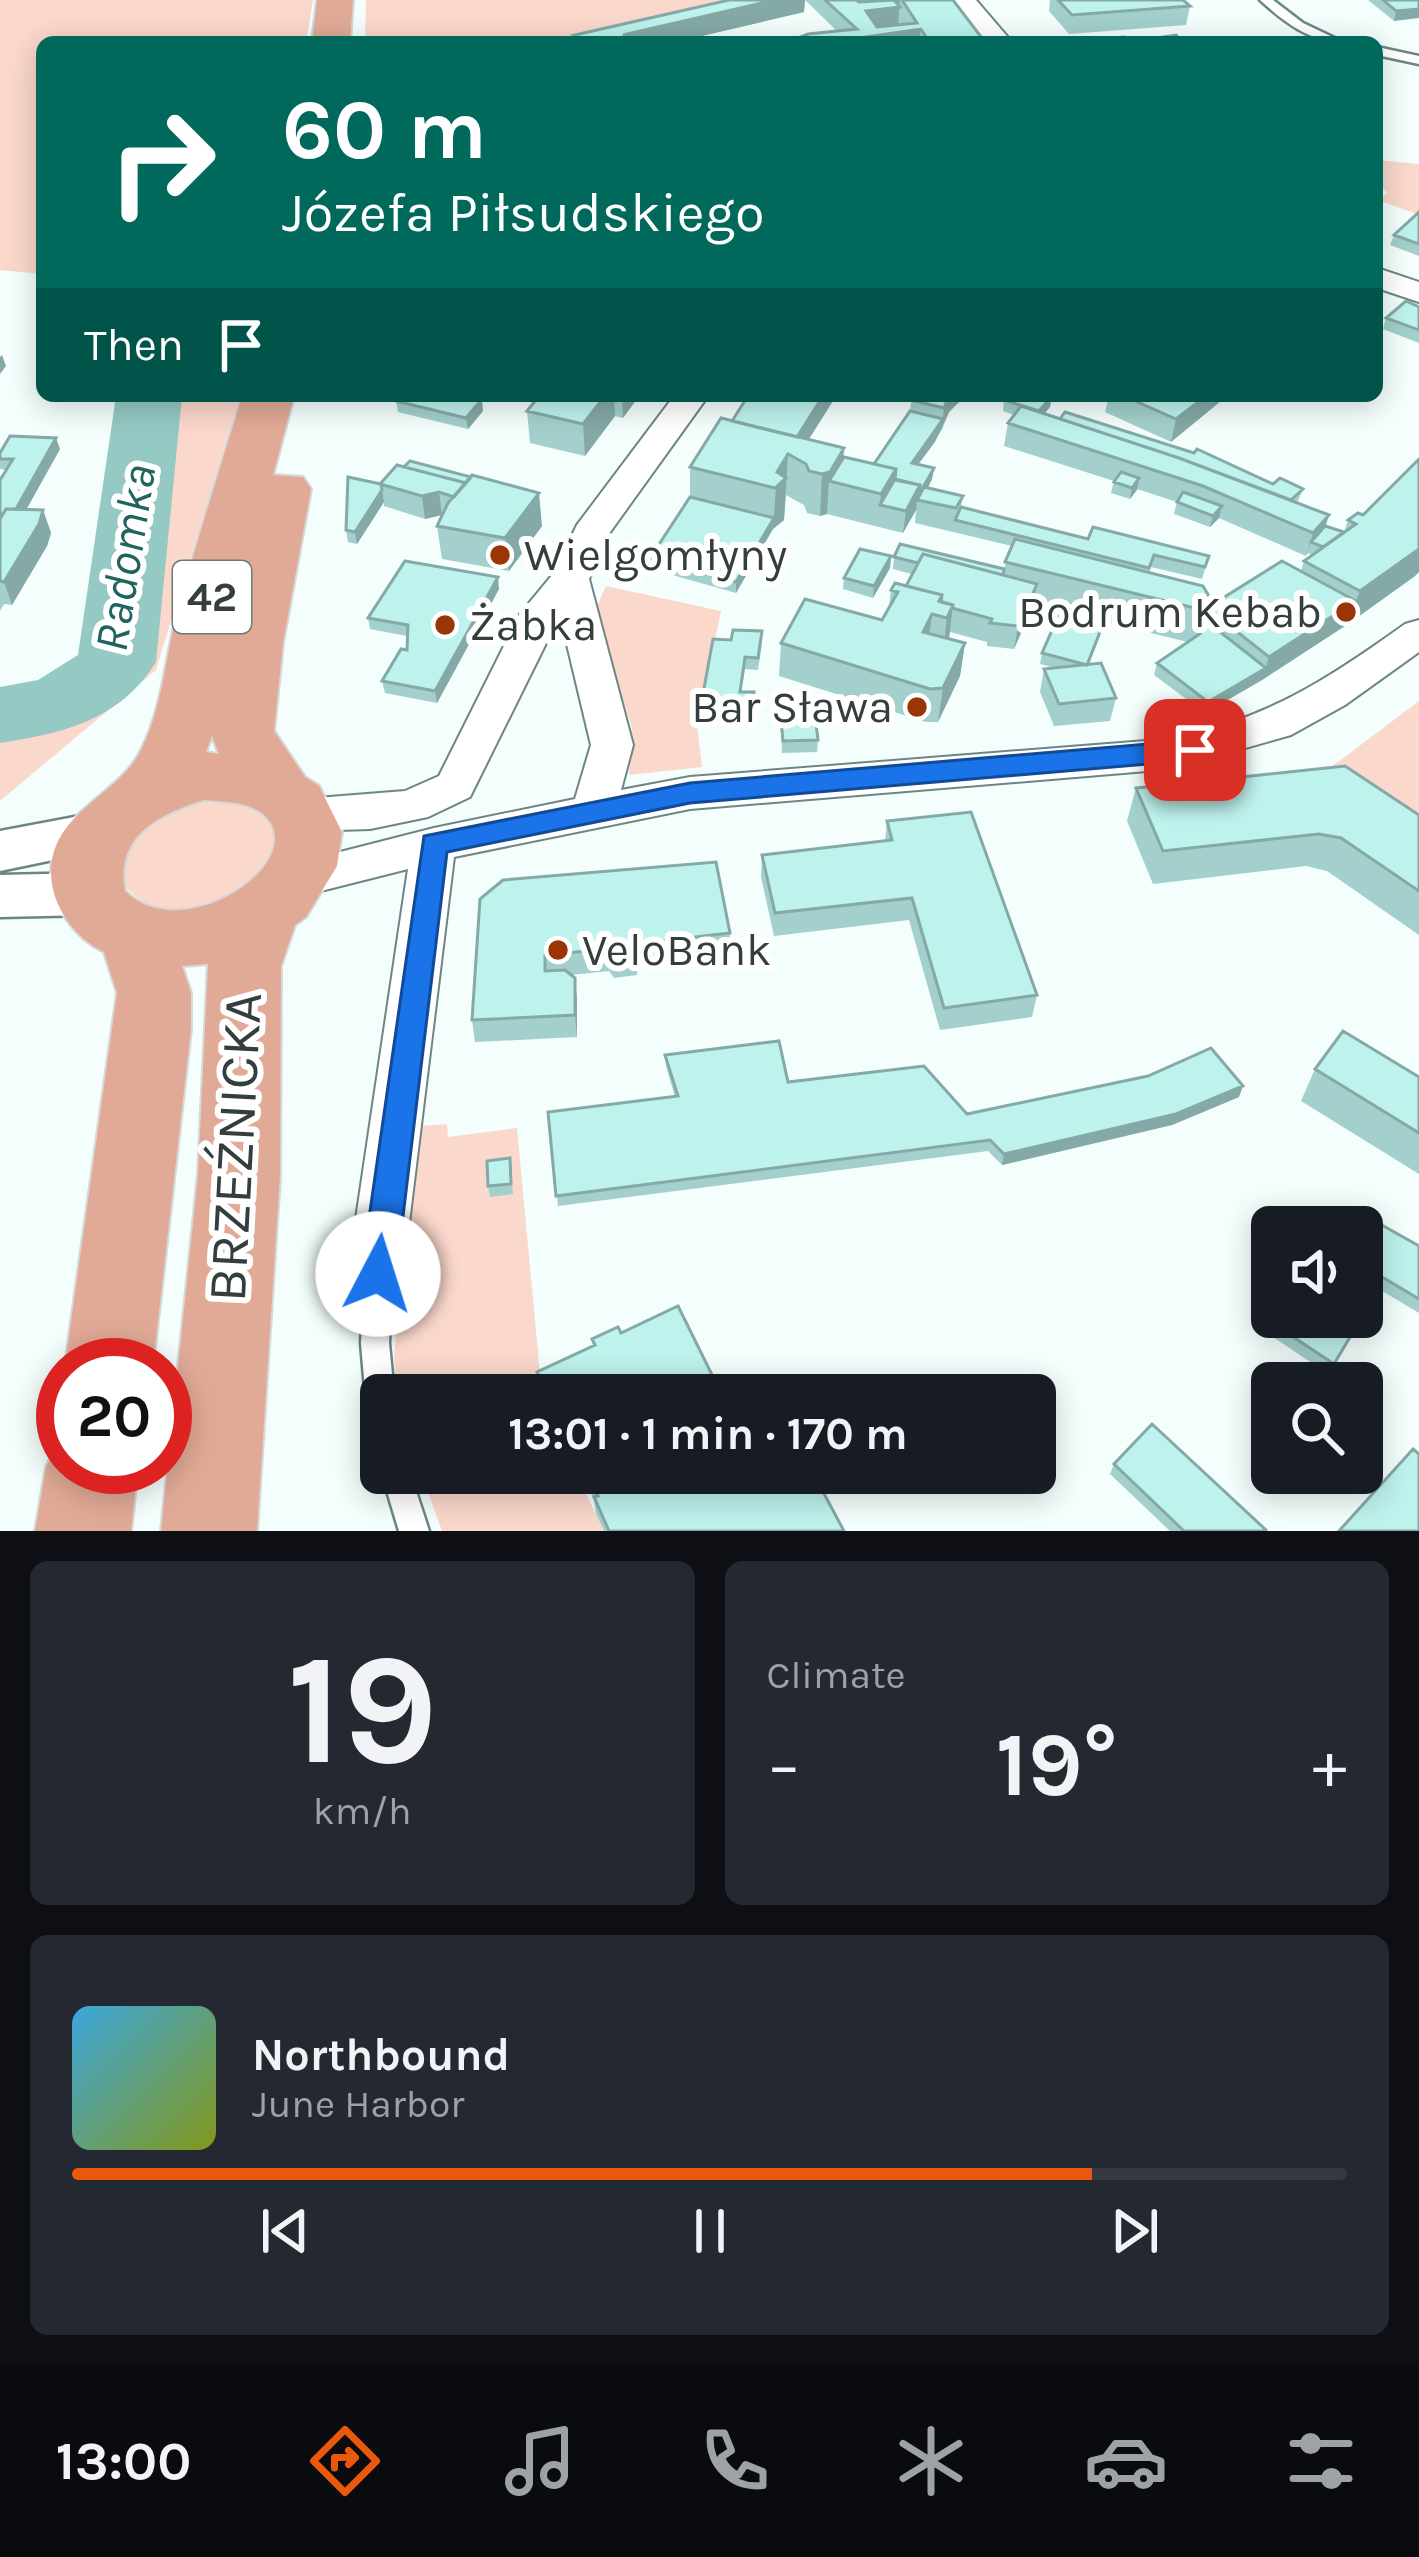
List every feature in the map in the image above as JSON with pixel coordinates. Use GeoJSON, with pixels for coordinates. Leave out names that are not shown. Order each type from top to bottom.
{"type":"FeatureCollection","features":[{"type":"Feature","properties":{"kind":"main road"},"geometry":{"type":"LineString","coordinates":[[331,36],[334,0]]}},
{"type":"Feature","properties":{"kind":"main road","name":"42"},"geometry":{"type":"LineString","coordinates":[[118,863],[186,728],[205,627],[266,402]]}},
{"type":"Feature","properties":{"kind":"main road","name":"42"},"geometry":{"type":"LineString","coordinates":[[286,849],[242,730],[252,643],[298,402]]}},
{"type":"Feature","properties":{"kind":"main road"},"geometry":{"type":"LineString","coordinates":[[204,776],[231,776],[286,849],[236,929],[201,939],[166,940],[118,863],[204,776]]}},
{"type":"Feature","properties":{"kind":"main road","name":"BRZEŹNICKA"},"geometry":{"type":"LineString","coordinates":[[209,1531],[239,1174],[244,966],[286,849]]}},
{"type":"Feature","properties":{"kind":"main road","name":"BRZEŹNICKA"},"geometry":{"type":"LineString","coordinates":[[113,1338],[154,993],[118,863]]}},
{"type":"Feature","properties":{"kind":"main road"},"geometry":{"type":"LineString","coordinates":[[82,1531],[88,1494]]}},
{"type":"Feature","properties":{"kind":"street"},"geometry":{"type":"LineString","coordinates":[[963,0],[995,36]]}},
{"type":"Feature","properties":{"kind":"street"},"geometry":{"type":"LineString","coordinates":[[1383,279],[1419,293]]}},
{"type":"Feature","properties":{"kind":"street"},"geometry":{"type":"LineString","coordinates":[[286,849],[370,813],[413,806],[455,786],[539,614],[570,579],[590,533],[687,402]]}},
{"type":"Feature","properties":{"kind":"street"},"geometry":{"type":"LineString","coordinates":[[570,579],[611,745],[594,809]]}},
{"type":"Feature","properties":{"kind":"street"},"geometry":{"type":"LineString","coordinates":[[286,849],[434,844],[690,793],[1171,754],[1264,733],[1306,714],[1419,633]]}},
{"type":"Feature","properties":{"kind":"street"},"geometry":{"type":"LineString","coordinates":[[455,786],[501,829]]}},
{"type":"Feature","properties":{"kind":"street"},"geometry":{"type":"LineString","coordinates":[[380,1239],[434,844]]}},
{"type":"Feature","properties":{"kind":"street"},"geometry":{"type":"LineString","coordinates":[[0,851],[118,863]]}},
{"type":"Feature","properties":{"kind":"street"},"geometry":{"type":"LineString","coordinates":[[0,896],[118,863]]}},
{"type":"Feature","properties":{"kind":"lane"},"geometry":{"type":"LineString","coordinates":[[1266,0],[1299,26],[1323,36]]}},
{"type":"Feature","properties":{"kind":"lane"},"geometry":{"type":"LineString","coordinates":[[1383,52],[1419,60]]}},
{"type":"Feature","properties":{"kind":"lane"},"geometry":{"type":"LineString","coordinates":[[378,1374],[380,1239]]}},
{"type":"Feature","properties":{"kind":"lane"},"geometry":{"type":"LineString","coordinates":[[402,1494],[414,1531]]}},
{"type":"Feature","properties":{"kind":"shaded area"},"geometry":{"type":"Polygon","coordinates":[[[0,0],[313,0],[307,36],[36,36],[36,273],[0,270],[0,0]]]}},
{"type":"Feature","properties":{"kind":"shaded area"},"geometry":{"type":"Polygon","coordinates":[[[366,0],[793,0],[635,36],[365,36],[366,0]]]}},
{"type":"Feature","properties":{"kind":"shaded area"},"geometry":{"type":"Polygon","coordinates":[[[1383,161],[1419,164],[1419,215],[1383,202],[1387,192],[1383,161]]]}},
{"type":"Feature","properties":{"kind":"shaded area"},"geometry":{"type":"Polygon","coordinates":[[[128,402],[238,402],[156,670],[0,801],[0,703],[85,682],[99,660],[128,402]]]}},
{"type":"Feature","properties":{"kind":"shaded area"},"geometry":{"type":"Polygon","coordinates":[[[606,586],[721,611],[697,726],[702,767],[629,775],[632,728],[594,613],[606,586]]]}},
{"type":"Feature","properties":{"kind":"shaded area"},"geometry":{"type":"Polygon","coordinates":[[[1419,701],[1419,858],[1322,774],[1419,701]]]}},
{"type":"Feature","properties":{"kind":"shaded area"},"geometry":{"type":"Polygon","coordinates":[[[203,799],[250,808],[271,825],[276,837],[274,852],[248,892],[198,912],[163,909],[132,894],[121,881],[137,834],[156,817],[203,799]]]}},
{"type":"Feature","properties":{"kind":"shaded area"},"geometry":{"type":"Polygon","coordinates":[[[447,1124],[448,1137],[517,1128],[540,1374],[395,1374],[421,1126],[447,1124]]]}},
{"type":"Feature","properties":{"kind":"shaded area"},"geometry":{"type":"Polygon","coordinates":[[[429,1494],[586,1494],[604,1531],[442,1531],[429,1494]]]}},
{"type":"Feature","properties":{"kind":"building"},"geometry":{"type":"Polygon","coordinates":[[[729,0],[775,0],[623,35],[627,36],[575,35],[729,0]]]}},
{"type":"Feature","properties":{"kind":"building"},"geometry":{"type":"Polygon","coordinates":[[[825,0],[894,0],[900,7],[866,11],[877,27],[917,23],[902,0],[953,0],[980,36],[925,36],[921,29],[873,36],[803,36],[857,29],[825,0]]]}},
{"type":"Feature","properties":{"kind":"building"},"geometry":{"type":"Polygon","coordinates":[[[1058,0],[1183,0],[1190,6],[1072,15],[1058,0]]]}},
{"type":"Feature","properties":{"kind":"building"},"geometry":{"type":"Polygon","coordinates":[[[1383,0],[1419,0],[1419,9],[1396,11],[1383,0]]]}},
{"type":"Feature","properties":{"kind":"building"},"geometry":{"type":"Polygon","coordinates":[[[1419,212],[1419,244],[1394,235],[1419,212]]]}},
{"type":"Feature","properties":{"kind":"building"},"geometry":{"type":"Polygon","coordinates":[[[1406,301],[1419,307],[1419,330],[1386,318],[1406,301]]]}},
{"type":"Feature","properties":{"kind":"building"},"geometry":{"type":"Polygon","coordinates":[[[400,402],[479,402],[466,418],[400,402]]]}},
{"type":"Feature","properties":{"kind":"building"},"geometry":{"type":"Polygon","coordinates":[[[534,402],[600,402],[583,424],[527,411],[534,402]]]}},
{"type":"Feature","properties":{"kind":"building"},"geometry":{"type":"Polygon","coordinates":[[[744,402],[819,402],[797,437],[732,421],[744,402]]]}},
{"type":"Feature","properties":{"kind":"building"},"geometry":{"type":"Polygon","coordinates":[[[1010,402],[1047,402],[1039,411],[1010,402]]]}},
{"type":"Feature","properties":{"kind":"building"},"geometry":{"type":"Polygon","coordinates":[[[1138,402],[1198,402],[1176,419],[1138,402]]]}},
{"type":"Feature","properties":{"kind":"building"},"geometry":{"type":"Polygon","coordinates":[[[1021,406],[1179,458],[1329,515],[1313,533],[1203,486],[1008,423],[1021,406]]]}},
{"type":"Feature","properties":{"kind":"building"},"geometry":{"type":"Polygon","coordinates":[[[910,411],[943,419],[912,463],[934,468],[918,496],[920,485],[895,480],[896,469],[874,464],[910,411]]]}},
{"type":"Feature","properties":{"kind":"building"},"geometry":{"type":"Polygon","coordinates":[[[1065,412],[1194,453],[1197,449],[1273,484],[1280,478],[1303,489],[1291,500],[1060,419],[1065,412]]]}},
{"type":"Feature","properties":{"kind":"building"},"geometry":{"type":"Polygon","coordinates":[[[721,418],[844,448],[830,472],[822,474],[809,471],[788,454],[777,472],[786,478],[775,488],[690,467],[721,418]]]}},
{"type":"Feature","properties":{"kind":"building"},"geometry":{"type":"Polygon","coordinates":[[[10,436],[56,438],[16,509],[6,509],[0,519],[0,480],[13,459],[0,459],[0,453],[10,436]]]}},
{"type":"Feature","properties":{"kind":"building"},"geometry":{"type":"Polygon","coordinates":[[[844,457],[896,469],[881,494],[829,481],[844,457]]]}},
{"type":"Feature","properties":{"kind":"building"},"geometry":{"type":"Polygon","coordinates":[[[1419,459],[1419,549],[1360,591],[1304,561],[1356,524],[1348,520],[1363,515],[1419,459]]]}},
{"type":"Feature","properties":{"kind":"building"},"geometry":{"type":"Polygon","coordinates":[[[410,461],[471,477],[466,483],[404,467],[410,461]]]}},
{"type":"Feature","properties":{"kind":"building"},"geometry":{"type":"Polygon","coordinates":[[[397,465],[466,483],[454,497],[439,492],[422,496],[380,484],[397,465]]]}},
{"type":"Feature","properties":{"kind":"building"},"geometry":{"type":"Polygon","coordinates":[[[1121,472],[1139,478],[1132,488],[1114,482],[1121,472]]]}},
{"type":"Feature","properties":{"kind":"building"},"geometry":{"type":"Polygon","coordinates":[[[472,475],[539,493],[505,538],[437,526],[448,503],[472,475]]]}},
{"type":"Feature","properties":{"kind":"building"},"geometry":{"type":"Polygon","coordinates":[[[348,477],[381,484],[382,490],[355,532],[346,530],[348,477]]]}},
{"type":"Feature","properties":{"kind":"building"},"geometry":{"type":"Polygon","coordinates":[[[895,479],[920,485],[906,511],[880,505],[895,479]]]}},
{"type":"Feature","properties":{"kind":"building"},"geometry":{"type":"Polygon","coordinates":[[[924,487],[963,496],[956,508],[917,500],[924,487]]]}},
{"type":"Feature","properties":{"kind":"building"},"geometry":{"type":"Polygon","coordinates":[[[1183,492],[1222,506],[1213,516],[1177,502],[1183,492]]]}},
{"type":"Feature","properties":{"kind":"building"},"geometry":{"type":"Polygon","coordinates":[[[690,497],[774,518],[736,582],[650,558],[690,497]]]}},
{"type":"Feature","properties":{"kind":"building"},"geometry":{"type":"Polygon","coordinates":[[[961,507],[1088,539],[1093,527],[1209,556],[1205,567],[1154,555],[1149,568],[955,520],[961,507]]]}},
{"type":"Feature","properties":{"kind":"building"},"geometry":{"type":"Polygon","coordinates":[[[6,509],[43,510],[4,582],[0,581],[0,519],[6,509]]]}},
{"type":"Feature","properties":{"kind":"building"},"geometry":{"type":"Polygon","coordinates":[[[1325,526],[1344,532],[1323,547],[1311,542],[1325,526]]]}},
{"type":"Feature","properties":{"kind":"building"},"geometry":{"type":"Polygon","coordinates":[[[1015,539],[1203,586],[1210,598],[1207,611],[1005,562],[1015,539]]]}},
{"type":"Feature","properties":{"kind":"building"},"geometry":{"type":"Polygon","coordinates":[[[900,544],[1004,569],[1003,575],[923,554],[918,563],[894,557],[900,544]]]}},
{"type":"Feature","properties":{"kind":"building"},"geometry":{"type":"Polygon","coordinates":[[[860,549],[891,556],[874,586],[844,578],[860,549]]]}},
{"type":"Feature","properties":{"kind":"building"},"geometry":{"type":"Polygon","coordinates":[[[923,554],[1037,584],[1018,626],[990,623],[992,619],[941,602],[942,595],[906,586],[923,554]]]}},
{"type":"Feature","properties":{"kind":"building"},"geometry":{"type":"Polygon","coordinates":[[[405,561],[498,577],[435,691],[382,681],[401,649],[407,650],[408,625],[368,618],[405,561]]]}},
{"type":"Feature","properties":{"kind":"building"},"geometry":{"type":"Polygon","coordinates":[[[1282,561],[1356,601],[1269,657],[1207,608],[1282,561]]]}},
{"type":"Feature","properties":{"kind":"building"},"geometry":{"type":"Polygon","coordinates":[[[895,583],[942,595],[939,601],[953,605],[947,618],[932,614],[923,632],[965,643],[943,688],[930,689],[781,643],[805,599],[882,620],[898,592],[891,590],[895,583]]]}},
{"type":"Feature","properties":{"kind":"building"},"geometry":{"type":"Polygon","coordinates":[[[1064,603],[1107,614],[1087,665],[1042,653],[1064,603]]]}},
{"type":"Feature","properties":{"kind":"building"},"geometry":{"type":"Polygon","coordinates":[[[1205,620],[1266,668],[1208,702],[1157,663],[1201,633],[1205,620]]]}},
{"type":"Feature","properties":{"kind":"building"},"geometry":{"type":"Polygon","coordinates":[[[733,630],[762,631],[758,658],[745,657],[740,692],[754,692],[752,709],[701,705],[713,639],[731,640],[733,630]]]}},
{"type":"Feature","properties":{"kind":"building"},"geometry":{"type":"Polygon","coordinates":[[[1101,663],[1116,698],[1059,704],[1044,669],[1101,663]]]}},
{"type":"Feature","properties":{"kind":"building"},"geometry":{"type":"Polygon","coordinates":[[[814,707],[818,740],[783,741],[780,708],[814,707]]]}},
{"type":"Feature","properties":{"kind":"building"},"geometry":{"type":"Polygon","coordinates":[[[1345,766],[1419,815],[1419,891],[1341,838],[1319,834],[1163,851],[1136,788],[1345,766]]]}},
{"type":"Feature","properties":{"kind":"building"},"geometry":{"type":"Polygon","coordinates":[[[971,812],[1037,995],[944,1008],[912,898],[775,913],[762,855],[892,840],[887,821],[971,812]]]}},
{"type":"Feature","properties":{"kind":"building"},"geometry":{"type":"Polygon","coordinates":[[[716,862],[730,933],[634,944],[636,953],[612,956],[607,949],[545,955],[545,971],[565,970],[575,978],[575,1015],[472,1020],[480,899],[503,880],[716,862]]]}},
{"type":"Feature","properties":{"kind":"building"},"geometry":{"type":"Polygon","coordinates":[[[1343,1031],[1419,1077],[1419,1133],[1315,1069],[1343,1031]]]}},
{"type":"Feature","properties":{"kind":"building"},"geometry":{"type":"Polygon","coordinates":[[[779,1041],[788,1082],[924,1066],[967,1114],[1148,1076],[1211,1048],[1243,1086],[1176,1114],[1004,1154],[990,1140],[556,1196],[548,1112],[678,1096],[665,1055],[779,1041]]]}},
{"type":"Feature","properties":{"kind":"building"},"geometry":{"type":"Polygon","coordinates":[[[510,1158],[511,1184],[488,1186],[487,1161],[510,1158]]]}},
{"type":"Feature","properties":{"kind":"building"},"geometry":{"type":"Polygon","coordinates":[[[1383,1226],[1419,1246],[1419,1299],[1383,1278],[1383,1226]]]}},
{"type":"Feature","properties":{"kind":"building"},"geometry":{"type":"Polygon","coordinates":[[[678,1306],[712,1374],[538,1374],[595,1345],[592,1339],[618,1327],[621,1333],[678,1306]]]}},
{"type":"Feature","properties":{"kind":"building"},"geometry":{"type":"Polygon","coordinates":[[[1295,1338],[1349,1338],[1331,1362],[1295,1338]]]}},
{"type":"Feature","properties":{"kind":"building"},"geometry":{"type":"Polygon","coordinates":[[[1152,1424],[1266,1530],[1184,1531],[1114,1464],[1152,1424]]]}},
{"type":"Feature","properties":{"kind":"building"},"geometry":{"type":"Polygon","coordinates":[[[1413,1449],[1419,1454],[1419,1531],[1339,1531],[1372,1494],[1383,1494],[1383,1482],[1413,1449]]]}},
{"type":"Feature","properties":{"kind":"building"},"geometry":{"type":"Polygon","coordinates":[[[824,1494],[844,1531],[609,1531],[594,1497],[824,1494]]]}},
{"type":"Feature","properties":{"kind":"waterway","name":"Radomka"},"geometry":{"type":"LineString","coordinates":[[0,715],[79,695],[116,662],[148,402]]}},
{"type":"Feature","properties":{"kind":"place","name":"Wielgomłyny"},"geometry":{"type":"Point","coordinates":[500,555]}},
{"type":"Feature","properties":{"kind":"place","name":"Bodrum Kebab"},"geometry":{"type":"Point","coordinates":[1346,612]}},
{"type":"Feature","properties":{"kind":"place","name":"Żabka"},"geometry":{"type":"Point","coordinates":[445,625]}},
{"type":"Feature","properties":{"kind":"place","name":"Bar Sława"},"geometry":{"type":"Point","coordinates":[917,707]}},
{"type":"Feature","properties":{"kind":"place","name":"VeloBank"},"geometry":{"type":"Point","coordinates":[558,950]}},
{"type":"Feature","properties":{"kind":"route"},"geometry":{"type":"LineString","coordinates":[[378,1274],[434,844],[690,793],[1195,750]]}}]}
